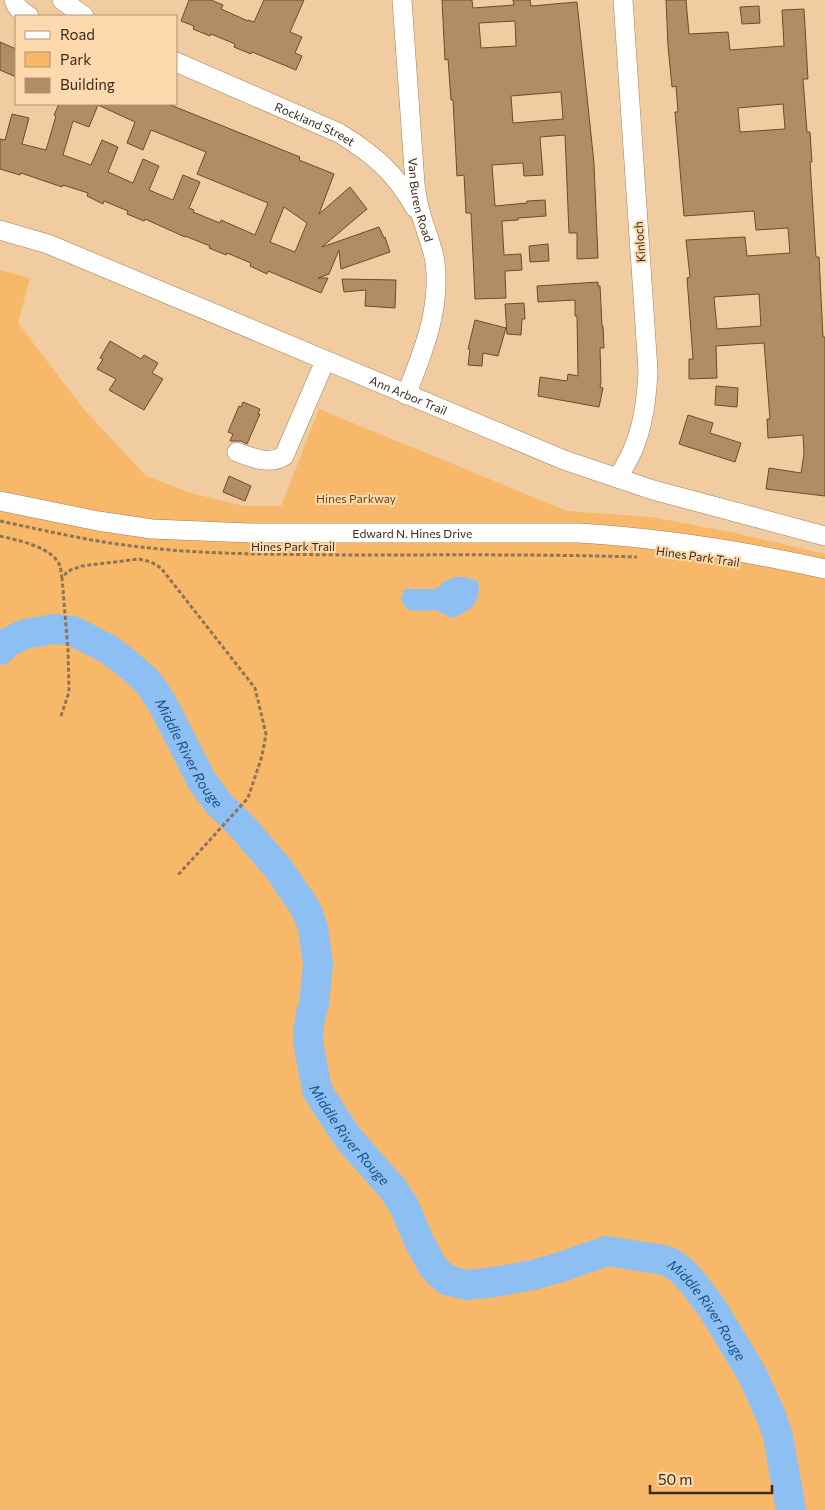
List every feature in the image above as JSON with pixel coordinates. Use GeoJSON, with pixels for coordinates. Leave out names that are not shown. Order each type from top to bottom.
{"type":"FeatureCollection","features":[{"type":"Feature","properties":{"kind":"street"},"geometry":{"type":"LineString","coordinates":[[14,0],[21,11],[27,15]]}},
{"type":"Feature","properties":{"kind":"street"},"geometry":{"type":"LineString","coordinates":[[62,0],[83,15]]}},
{"type":"Feature","properties":{"kind":"street"},"geometry":{"type":"LineString","coordinates":[[82,0],[90,15]]}},
{"type":"Feature","properties":{"kind":"street","name":"Van Buren Road"},"geometry":{"type":"LineString","coordinates":[[402,0],[415,184],[418,205],[435,262],[435,307],[429,334],[406,395]]}},
{"type":"Feature","properties":{"kind":"street","name":"Kinloch"},"geometry":{"type":"LineString","coordinates":[[618,478],[635,446],[641,426],[647,395],[648,370],[623,0]]}},
{"type":"Feature","properties":{"kind":"street","name":"Rockland Street"},"geometry":{"type":"LineString","coordinates":[[178,63],[339,133],[363,148],[383,164],[400,184],[410,198],[424,225]]}},
{"type":"Feature","properties":{"kind":"street","name":"Ann Arbor Trail"},"geometry":{"type":"LineString","coordinates":[[0,230],[48,244],[564,460],[653,490],[825,536]]}},
{"type":"Feature","properties":{"kind":"street"},"geometry":{"type":"LineString","coordinates":[[238,452],[256,459],[278,460],[284,456],[324,361]]}},
{"type":"Feature","properties":{"kind":"street","name":"Edward N. Hines Drive"},"geometry":{"type":"LineString","coordinates":[[0,501],[98,521],[152,529],[250,533],[579,533],[624,536],[758,555],[825,569]]}},
{"type":"Feature","properties":{"kind":"path","name":"Hines Park Trail"},"geometry":{"type":"LineString","coordinates":[[0,521],[89,540],[142,548],[191,552],[645,557]]}},
{"type":"Feature","properties":{"kind":"path"},"geometry":{"type":"LineString","coordinates":[[0,536],[29,544],[53,556],[60,565],[68,650],[69,692],[61,716]]}},
{"type":"Feature","properties":{"kind":"path"},"geometry":{"type":"LineString","coordinates":[[62,578],[68,571],[82,566],[139,559],[151,562],[161,568],[255,688],[266,734],[262,756],[248,798],[178,875]]}},
{"type":"Feature","properties":{"kind":"green space","name":"Hines Parkway"},"geometry":{"type":"Polygon","coordinates":[[[0,270],[30,278],[18,323],[82,407],[146,476],[191,493],[244,506],[281,506],[319,409],[567,511],[651,517],[735,533],[825,554],[825,1510],[0,1510],[0,270]]]}},
{"type":"Feature","properties":{"kind":"water"},"geometry":{"type":"Polygon","coordinates":[[[456,577],[465,577],[478,581],[479,589],[473,605],[452,618],[435,610],[408,610],[401,600],[404,589],[436,589],[445,581],[456,577]]]}},
{"type":"Feature","properties":{"kind":"building"},"geometry":{"type":"Polygon","coordinates":[[[189,0],[211,0],[223,5],[221,9],[254,22],[264,0],[304,0],[290,32],[302,37],[295,53],[302,56],[296,70],[252,52],[251,54],[234,47],[235,44],[211,34],[210,36],[193,29],[194,26],[181,21],[189,0]]]}},
{"type":"Feature","properties":{"kind":"building"},"geometry":{"type":"Polygon","coordinates":[[[442,0],[472,0],[473,8],[514,5],[513,0],[530,0],[531,6],[577,2],[594,163],[598,258],[577,259],[577,233],[569,233],[565,135],[540,137],[543,175],[524,176],[523,163],[492,165],[495,206],[545,200],[546,216],[502,221],[504,255],[521,254],[522,270],[505,271],[506,298],[475,299],[471,213],[466,213],[464,175],[457,176],[453,100],[451,100],[448,59],[445,60],[442,0]],[[515,21],[479,23],[481,48],[516,46],[515,21]],[[561,92],[511,96],[513,123],[563,119],[561,92]]]}},
{"type":"Feature","properties":{"kind":"building"},"geometry":{"type":"Polygon","coordinates":[[[666,0],[686,0],[689,34],[728,32],[730,50],[784,46],[782,10],[804,9],[808,79],[803,79],[807,132],[810,132],[816,257],[819,257],[823,337],[825,337],[825,496],[766,489],[769,468],[801,473],[804,454],[803,435],[768,438],[767,419],[770,419],[764,343],[716,346],[717,378],[689,379],[689,359],[693,359],[687,278],[690,277],[686,240],[745,237],[747,256],[790,253],[788,228],[756,230],[754,211],[684,216],[675,112],[678,112],[676,86],[672,87],[666,0]],[[783,104],[738,108],[740,132],[785,129],[783,104]],[[759,294],[714,297],[717,329],[761,326],[759,294]]]}},
{"type":"Feature","properties":{"kind":"building"},"geometry":{"type":"Polygon","coordinates":[[[759,6],[760,23],[742,24],[740,7],[759,6]]]}},
{"type":"Feature","properties":{"kind":"building"},"geometry":{"type":"Polygon","coordinates":[[[0,42],[15,49],[15,77],[0,70],[0,42]]]}},
{"type":"Feature","properties":{"kind":"building"},"geometry":{"type":"Polygon","coordinates":[[[59,105],[98,105],[170,105],[300,157],[299,160],[334,174],[319,214],[350,187],[367,209],[322,247],[379,227],[390,252],[341,269],[339,250],[329,274],[318,278],[328,278],[321,293],[268,271],[267,274],[250,266],[251,263],[209,248],[210,246],[145,219],[144,221],[127,214],[128,211],[104,201],[103,204],[87,196],[88,193],[63,185],[62,187],[21,173],[20,175],[0,169],[0,139],[5,140],[12,114],[29,118],[22,144],[46,150],[56,116],[54,115],[59,105]],[[98,105],[89,127],[73,121],[63,155],[91,165],[102,140],[118,147],[108,172],[133,183],[143,159],[159,166],[149,190],[173,200],[183,175],[200,182],[189,208],[194,210],[193,212],[220,223],[221,220],[255,235],[268,203],[197,174],[206,152],[151,130],[143,150],[127,143],[135,122],[98,105]],[[284,207],[270,242],[295,252],[307,223],[284,207]]]}},
{"type":"Feature","properties":{"kind":"building"},"geometry":{"type":"Polygon","coordinates":[[[548,244],[549,261],[530,262],[529,246],[548,244]]]}},
{"type":"Feature","properties":{"kind":"building"},"geometry":{"type":"Polygon","coordinates":[[[342,279],[396,280],[395,308],[365,306],[366,290],[344,292],[342,279]]]}},
{"type":"Feature","properties":{"kind":"building"},"geometry":{"type":"Polygon","coordinates":[[[598,282],[598,286],[600,286],[604,348],[600,348],[600,387],[603,388],[599,407],[538,396],[540,377],[567,381],[568,374],[578,376],[575,300],[538,302],[537,286],[598,282]]]}},
{"type":"Feature","properties":{"kind":"building"},"geometry":{"type":"Polygon","coordinates":[[[524,303],[525,319],[522,319],[521,335],[507,334],[505,304],[524,303]]]}},
{"type":"Feature","properties":{"kind":"building"},"geometry":{"type":"Polygon","coordinates":[[[475,320],[506,328],[498,356],[483,353],[482,366],[468,365],[470,349],[468,349],[475,320]]]}},
{"type":"Feature","properties":{"kind":"building"},"geometry":{"type":"Polygon","coordinates":[[[110,341],[141,359],[144,355],[158,363],[152,373],[163,379],[144,410],[109,390],[116,379],[97,369],[103,359],[100,358],[110,341]]]}},
{"type":"Feature","properties":{"kind":"building"},"geometry":{"type":"Polygon","coordinates":[[[716,386],[738,388],[737,407],[715,405],[716,386]]]}},
{"type":"Feature","properties":{"kind":"building"},"geometry":{"type":"Polygon","coordinates":[[[243,402],[260,409],[258,414],[260,414],[247,444],[241,441],[230,441],[233,434],[228,432],[239,406],[241,407],[243,402]]]}},
{"type":"Feature","properties":{"kind":"building"},"geometry":{"type":"Polygon","coordinates":[[[688,415],[713,423],[710,433],[741,443],[735,462],[679,444],[688,415]]]}},
{"type":"Feature","properties":{"kind":"building"},"geometry":{"type":"Polygon","coordinates":[[[229,476],[251,486],[245,501],[223,492],[229,476]]]}},
{"type":"Feature","properties":{"kind":"waterway","name":"Middle River Rouge"},"geometry":{"type":"LineString","coordinates":[[0,650],[8,642],[25,634],[54,629],[73,631],[108,649],[151,686],[162,703],[202,781],[219,804],[240,824],[278,868],[306,909],[313,927],[318,965],[314,1004],[308,1032],[308,1042],[317,1090],[348,1138],[393,1189],[404,1206],[433,1267],[447,1280],[466,1285],[533,1275],[607,1251],[664,1260],[673,1264],[694,1284],[712,1308],[752,1374],[778,1436],[791,1510]]}}]}
